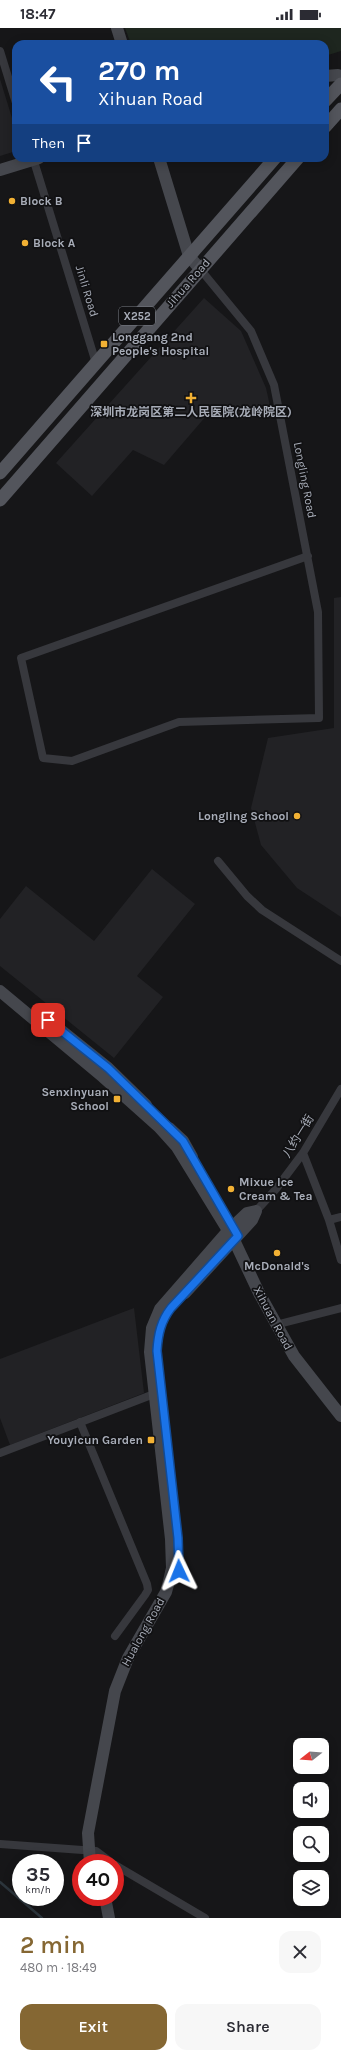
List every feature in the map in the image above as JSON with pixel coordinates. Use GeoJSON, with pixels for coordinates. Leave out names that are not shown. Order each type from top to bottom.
{"type":"FeatureCollection","features":[{"type":"Feature","properties":{"kind":"main road"},"geometry":{"type":"LineString","coordinates":[[329,98],[341,84]]}},
{"type":"Feature","properties":{"kind":"main road"},"geometry":{"type":"LineString","coordinates":[[329,122],[341,109]]}},
{"type":"Feature","properties":{"kind":"main road","name":"Jihua Road"},"geometry":{"type":"LineString","coordinates":[[0,473],[272,162]]}},
{"type":"Feature","properties":{"kind":"main road","name":"Jihua Road"},"geometry":{"type":"LineString","coordinates":[[0,500],[294,162]]}},
{"type":"Feature","properties":{"kind":"street"},"geometry":{"type":"LineString","coordinates":[[117,28],[121,40]]}},
{"type":"Feature","properties":{"kind":"street"},"geometry":{"type":"LineString","coordinates":[[0,51],[12,90]]}},
{"type":"Feature","properties":{"kind":"street"},"geometry":{"type":"LineString","coordinates":[[329,75],[338,75],[341,78]]}},
{"type":"Feature","properties":{"kind":"street"},"geometry":{"type":"LineString","coordinates":[[0,170],[25,162]]}},
{"type":"Feature","properties":{"kind":"street","name":"Jinli Road"},"geometry":{"type":"LineString","coordinates":[[36,162],[96,363]]}},
{"type":"Feature","properties":{"kind":"street"},"geometry":{"type":"LineString","coordinates":[[160,162],[190,256],[200,269]]}},
{"type":"Feature","properties":{"kind":"street","name":"Longling Road"},"geometry":{"type":"LineString","coordinates":[[200,269],[251,331],[274,385],[308,556],[318,612],[319,718],[179,722],[72,761],[43,758],[21,658],[308,556]]}},
{"type":"Feature","properties":{"kind":"street"},"geometry":{"type":"LineString","coordinates":[[218,861],[247,896],[262,910],[341,961]]}},
{"type":"Feature","properties":{"kind":"street","name":"Xihuan Road"},"geometry":{"type":"LineString","coordinates":[[0,982],[108,1068],[183,1141],[300,1353],[341,1406]]}},
{"type":"Feature","properties":{"kind":"street","name":"Xihuan Road"},"geometry":{"type":"LineString","coordinates":[[0,990],[103,1077],[158,1127],[177,1147],[233,1234],[259,1293],[294,1356],[341,1416]]}},
{"type":"Feature","properties":{"kind":"street","name":"八约一街"},"geometry":{"type":"LineString","coordinates":[[256,1212],[304,1153],[341,1089]]}},
{"type":"Feature","properties":{"kind":"street"},"geometry":{"type":"LineString","coordinates":[[304,1153],[329,1220],[341,1260]]}},
{"type":"Feature","properties":{"kind":"street","name":"Hualong Road"},"geometry":{"type":"LineString","coordinates":[[94,1854],[88,1833],[115,1691],[128,1658],[166,1592],[172,1568],[171,1539],[154,1394],[150,1340],[155,1317],[166,1301],[233,1234],[252,1220],[256,1212]]}},
{"type":"Feature","properties":{"kind":"street"},"geometry":{"type":"LineString","coordinates":[[329,1220],[341,1217]]}},
{"type":"Feature","properties":{"kind":"street","name":"Hualong Road"},"geometry":{"type":"LineString","coordinates":[[94,1854],[96,1834],[120,1694],[134,1661],[173,1595],[179,1571],[178,1538],[157,1351],[159,1332],[164,1316],[233,1234]]}},
{"type":"Feature","properties":{"kind":"street"},"geometry":{"type":"LineString","coordinates":[[283,1323],[341,1308]]}},
{"type":"Feature","properties":{"kind":"street"},"geometry":{"type":"LineString","coordinates":[[0,1453],[154,1394]]}},
{"type":"Feature","properties":{"kind":"street"},"geometry":{"type":"LineString","coordinates":[[80,1422],[147,1584],[148,1590],[115,1636]]}},
{"type":"Feature","properties":{"kind":"street"},"geometry":{"type":"LineString","coordinates":[[0,1844],[85,1854]]}},
{"type":"Feature","properties":{"kind":"street"},"geometry":{"type":"LineString","coordinates":[[124,1870],[204,1918]]}},
{"type":"Feature","properties":{"kind":"street"},"geometry":{"type":"LineString","coordinates":[[100,1906],[102,1918]]}},
{"type":"Feature","properties":{"kind":"street"},"geometry":{"type":"LineString","coordinates":[[107,1906],[109,1918]]}},
{"type":"Feature","properties":{"kind":"shaded area"},"geometry":{"type":"Polygon","coordinates":[[[125,28],[341,28],[341,51],[329,55],[329,40],[130,40],[125,28]]]}},
{"type":"Feature","properties":{"kind":"shaded area"},"geometry":{"type":"Polygon","coordinates":[[[0,79],[12,118],[12,152],[0,156],[0,79]]]}},
{"type":"Feature","properties":{"kind":"shaded area","name":"深圳市龙岗区第二人民医院(龙岭院区)"},"geometry":{"type":"Polygon","coordinates":[[[204,298],[241,331],[266,388],[272,415],[243,419],[213,408],[164,465],[133,450],[92,496],[56,463],[204,298]]]}},
{"type":"Feature","properties":{"kind":"shaded area","name":"Longling School"},"geometry":{"type":"Polygon","coordinates":[[[341,597],[341,917],[297,888],[261,845],[251,808],[268,738],[334,728],[334,598],[341,597]]]}},
{"type":"Feature","properties":{"kind":"shaded area"},"geometry":{"type":"Polygon","coordinates":[[[152,869],[195,904],[137,976],[163,997],[114,1058],[0,966],[0,919],[26,886],[94,941],[152,869]]]}},
{"type":"Feature","properties":{"kind":"shaded area"},"geometry":{"type":"Polygon","coordinates":[[[134,1308],[144,1393],[10,1445],[0,1418],[0,1359],[134,1308]]]}},
{"type":"Feature","properties":{"kind":"waterway"},"geometry":{"type":"LineString","coordinates":[[0,1882],[42,1918]]}},
{"type":"Feature","properties":{"kind":"place","name":"Block B"},"geometry":{"type":"Point","coordinates":[12,201]}},
{"type":"Feature","properties":{"kind":"place","name":"Block A"},"geometry":{"type":"Point","coordinates":[25,243]}},
{"type":"Feature","properties":{"kind":"place","name":"Longgang 2nd People's Hospital"},"geometry":{"type":"Point","coordinates":[104,344]}},
{"type":"Feature","properties":{"kind":"place","name":"深圳市龙岗区第二人民医院(龙岭院区)"},"geometry":{"type":"Point","coordinates":[191,398]}},
{"type":"Feature","properties":{"kind":"place","name":"Longling School"},"geometry":{"type":"Point","coordinates":[297,816]}},
{"type":"Feature","properties":{"kind":"place","name":"Senxinyuan School"},"geometry":{"type":"Point","coordinates":[117,1099]}},
{"type":"Feature","properties":{"kind":"place","name":"Mixue Ice Cream & Tea"},"geometry":{"type":"Point","coordinates":[231,1189]}},
{"type":"Feature","properties":{"kind":"place","name":"McDonald's"},"geometry":{"type":"Point","coordinates":[277,1253]}},
{"type":"Feature","properties":{"kind":"place","name":"Youyicun Garden"},"geometry":{"type":"Point","coordinates":[151,1440]}},
{"type":"Feature","properties":{"kind":"route"},"geometry":{"type":"LineString","coordinates":[[48,1020],[108,1068],[183,1141],[238,1236],[164,1316],[158,1337],[157,1351],[178,1538],[179,1571]]}}]}
